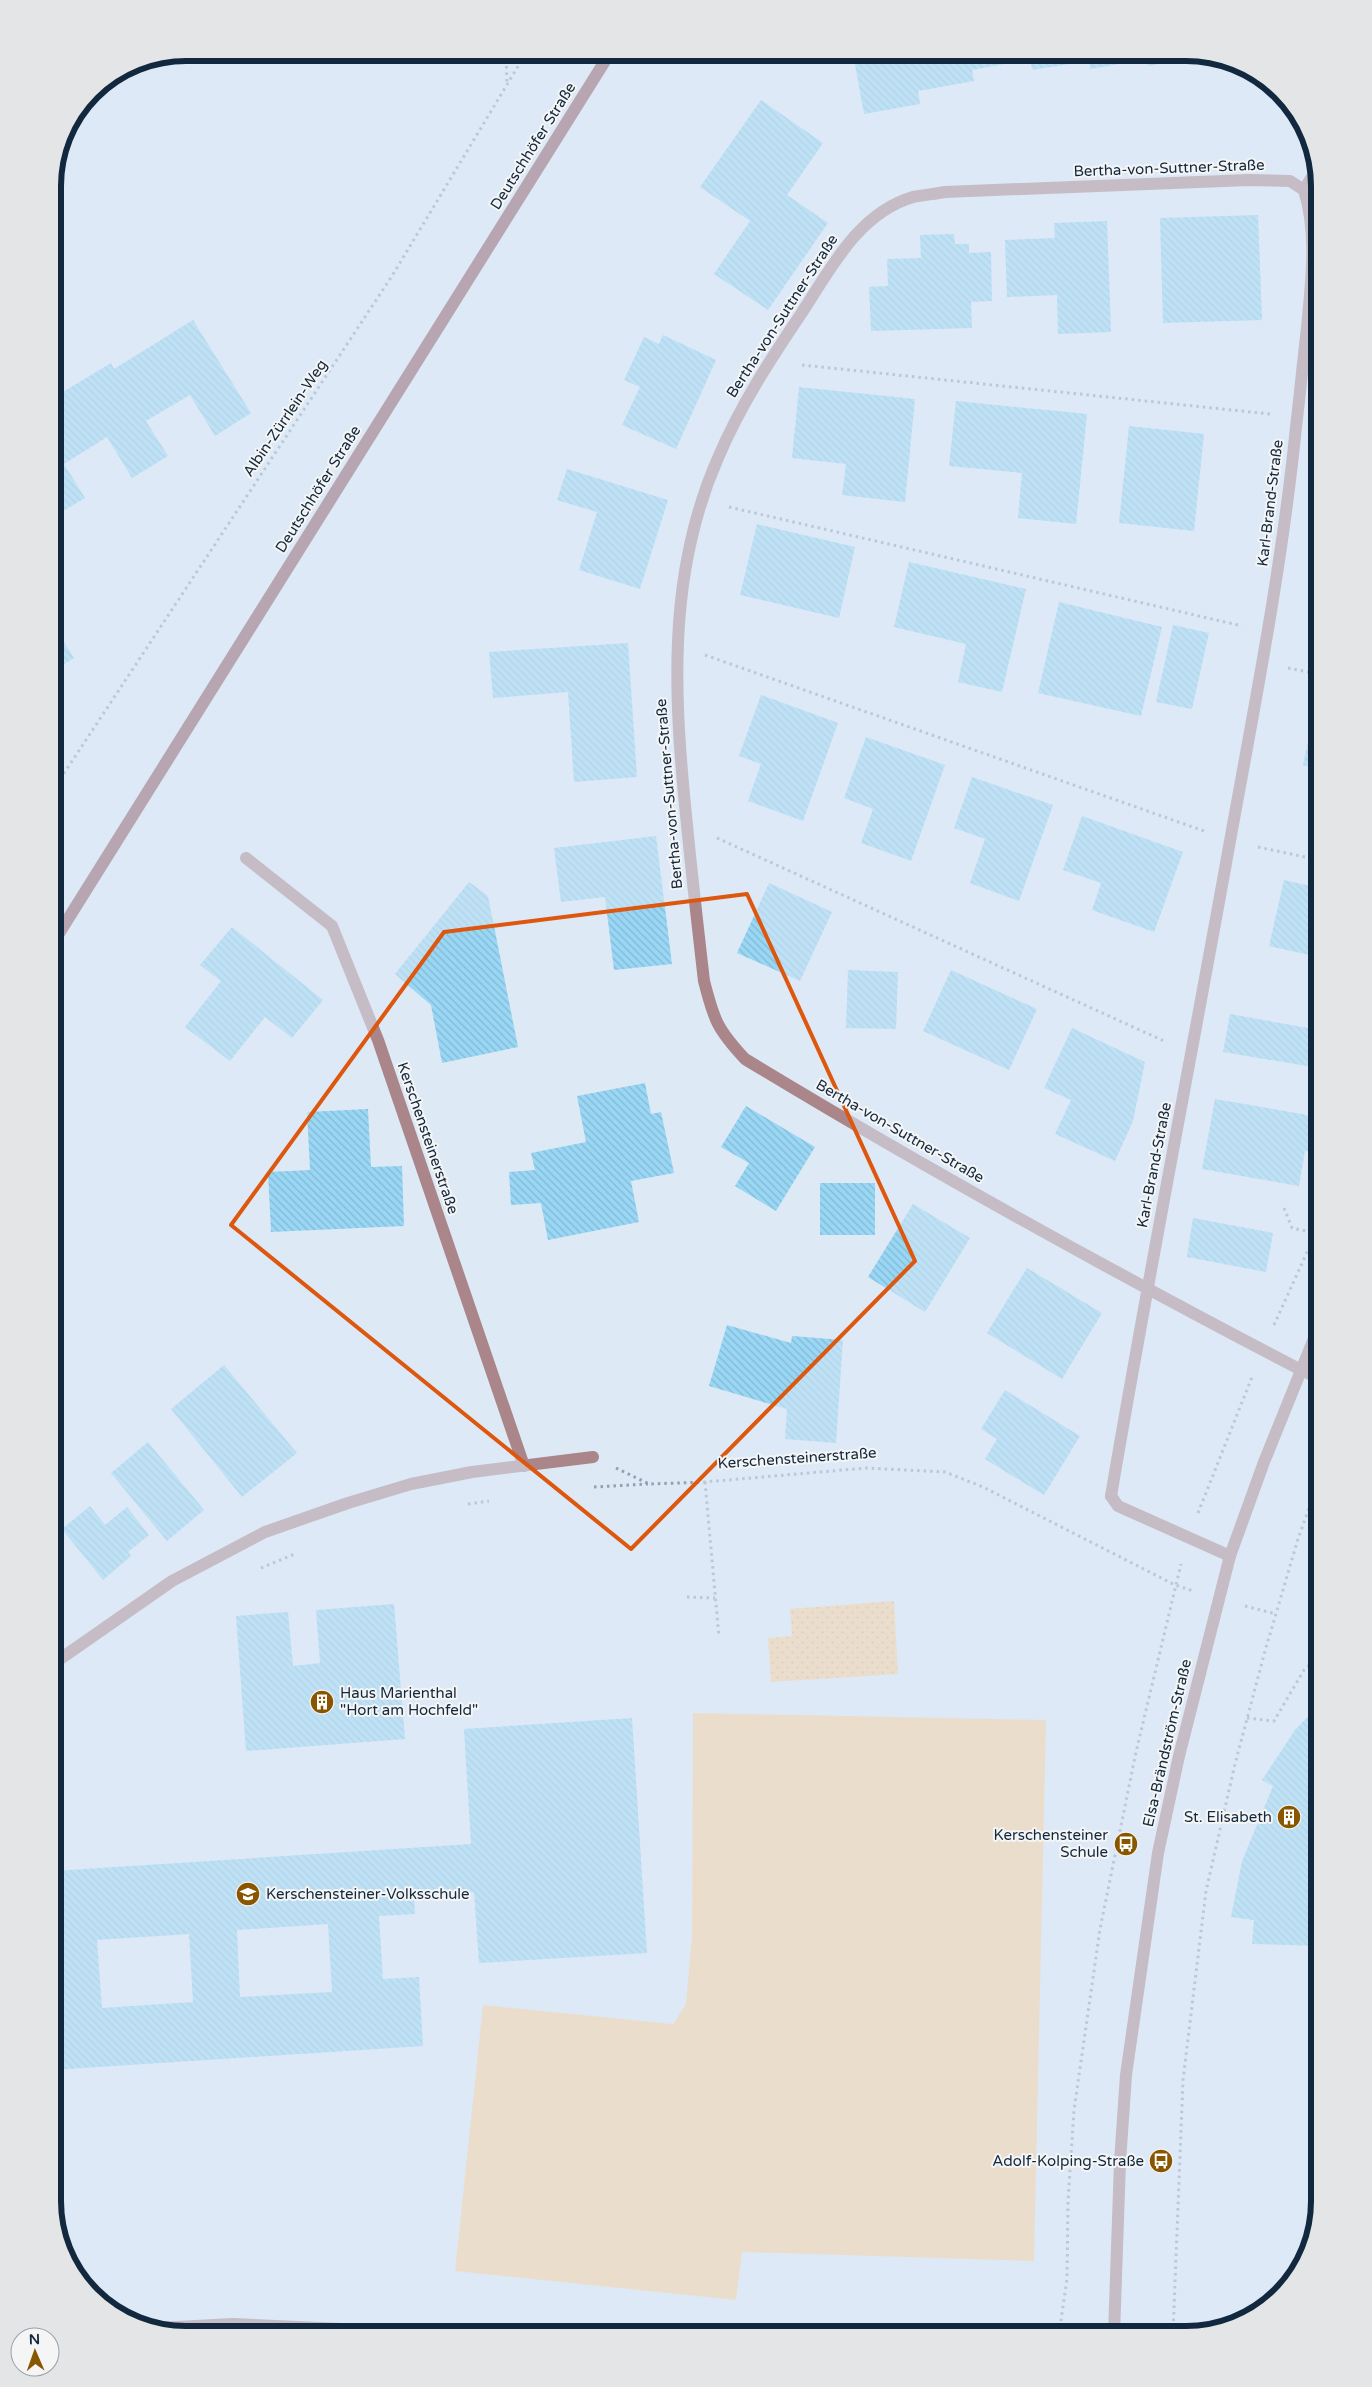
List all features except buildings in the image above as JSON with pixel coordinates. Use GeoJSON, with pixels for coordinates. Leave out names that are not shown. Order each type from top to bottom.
{"type":"FeatureCollection","features":[{"type":"Feature","properties":{"kind":"main road","name":"Deutschhöfer Straße"},"geometry":{"type":"LineString","coordinates":[[62,928],[605,61]]}},
{"type":"Feature","properties":{"kind":"street"},"geometry":{"type":"LineString","coordinates":[[1304,190],[1311,179]]}},
{"type":"Feature","properties":{"kind":"street","name":"Bertha-von-Suttner-Straße"},"geometry":{"type":"LineString","coordinates":[[1304,190],[1290,181],[1249,180],[944,192],[913,197],[884,210],[862,228],[838,257],[741,407],[717,459],[702,501],[688,556],[681,597],[677,644],[678,738],[704,981],[712,1014],[723,1035],[745,1059],[1146,1289],[1311,1374]]}},
{"type":"Feature","properties":{"kind":"street","name":"Karl-Brand-Straße"},"geometry":{"type":"LineString","coordinates":[[1304,190],[1311,213]]}},
{"type":"Feature","properties":{"kind":"street","name":"Karl-Brand-Straße"},"geometry":{"type":"LineString","coordinates":[[1230,1556],[1118,1506],[1111,1496],[1146,1289],[1192,1054],[1287,518],[1311,262]]}},
{"type":"Feature","properties":{"kind":"street","name":"Kerschensteinerstraße"},"geometry":{"type":"LineString","coordinates":[[246,858],[332,926],[378,1040],[524,1466]]}},
{"type":"Feature","properties":{"kind":"street","name":"Elsa-Brändström-Straße"},"geometry":{"type":"LineString","coordinates":[[1114,2326],[1120,2162],[1125,2085],[1143,1947],[1158,1853],[1218,1598],[1230,1556],[1264,1462],[1311,1347]]}},
{"type":"Feature","properties":{"kind":"street"},"geometry":{"type":"LineString","coordinates":[[61,1658],[172,1582],[265,1532],[348,1503],[411,1484],[593,1457]]}},
{"type":"Feature","properties":{"kind":"street"},"geometry":{"type":"LineString","coordinates":[[213,2325],[256,2325]]}},
{"type":"Feature","properties":{"kind":"path"},"geometry":{"type":"LineString","coordinates":[[506,61],[507,82]]}},
{"type":"Feature","properties":{"kind":"path","name":"Albin-Zürrlein-Weg"},"geometry":{"type":"LineString","coordinates":[[62,777],[392,276],[521,61]]}},
{"type":"Feature","properties":{"kind":"path"},"geometry":{"type":"LineString","coordinates":[[769,362],[1297,417]]}},
{"type":"Feature","properties":{"kind":"path"},"geometry":{"type":"LineString","coordinates":[[702,501],[1268,632]]}},
{"type":"Feature","properties":{"kind":"path"},"geometry":{"type":"LineString","coordinates":[[677,644],[1230,841],[1311,858]]}},
{"type":"Feature","properties":{"kind":"path"},"geometry":{"type":"LineString","coordinates":[[687,824],[1192,1054]]}},
{"type":"Feature","properties":{"kind":"path"},"geometry":{"type":"LineString","coordinates":[[1284,1208],[1292,1228],[1311,1232]]}},
{"type":"Feature","properties":{"kind":"path","name":"Kerschensteinerstraße"},"geometry":{"type":"LineString","coordinates":[[593,1457],[649,1484],[704,1482],[866,1468],[946,1472],[983,1486],[1175,1585],[1276,1614]]}},
{"type":"Feature","properties":{"kind":"path"},"geometry":{"type":"LineString","coordinates":[[704,1482],[719,1637]]}},
{"type":"Feature","properties":{"kind":"path"},"geometry":{"type":"LineString","coordinates":[[593,1487],[649,1484]]}},
{"type":"Feature","properties":{"kind":"path"},"geometry":{"type":"LineString","coordinates":[[465,1504],[492,1500]]}},
{"type":"Feature","properties":{"kind":"path"},"geometry":{"type":"LineString","coordinates":[[1173,2326],[1183,2080],[1206,1891],[1247,1718],[1298,1539],[1311,1504]]}},
{"type":"Feature","properties":{"kind":"path"},"geometry":{"type":"LineString","coordinates":[[259,1569],[302,1551]]}},
{"type":"Feature","properties":{"kind":"path"},"geometry":{"type":"LineString","coordinates":[[687,1597],[715,1598]]}},
{"type":"Feature","properties":{"kind":"path"},"geometry":{"type":"LineString","coordinates":[[1247,1718],[1274,1721],[1304,1670],[1311,1664]]}},
{"type":"Feature","properties":{"kind":"path"},"geometry":{"type":"LineString","coordinates":[[61,1690],[65,1687]]}},
{"type":"Feature","properties":{"kind":"path"},"geometry":{"type":"LineString","coordinates":[[1118,1842],[1126,1844]]}},
{"type":"Feature","properties":{"kind":"highlighted area"},"geometry":{"type":"Polygon","coordinates":[[[747,894],[915,1261],[631,1549],[231,1225],[444,932],[747,894]]]}},
{"type":"Feature","properties":{"kind":"shaded area"},"geometry":{"type":"Polygon","coordinates":[[[894,1601],[898,1674],[771,1682],[768,1638],[792,1636],[790,1609],[894,1601]]]}},
{"type":"Feature","properties":{"kind":"shaded area"},"geometry":{"type":"Polygon","coordinates":[[[693,1713],[1046,1720],[1034,2261],[742,2252],[736,2300],[455,2271],[483,2005],[673,2024],[686,2004],[692,1935],[693,1713]]]}},
{"type":"Feature","properties":{"kind":"place","name":"Haus Marienthal \"Hort am Hochfeld\""},"geometry":{"type":"Point","coordinates":[322,1702]}},
{"type":"Feature","properties":{"kind":"place","name":"St. Elisabeth"},"geometry":{"type":"Point","coordinates":[1289,1817]}},
{"type":"Feature","properties":{"kind":"place","name":"Kerschensteiner Schule"},"geometry":{"type":"Point","coordinates":[1126,1844]}},
{"type":"Feature","properties":{"kind":"place","name":"Kerschensteiner-Volksschule"},"geometry":{"type":"Point","coordinates":[248,1894]}},
{"type":"Feature","properties":{"kind":"place","name":"Adolf-Kolping-Straße"},"geometry":{"type":"Point","coordinates":[1161,2161]}}]}
